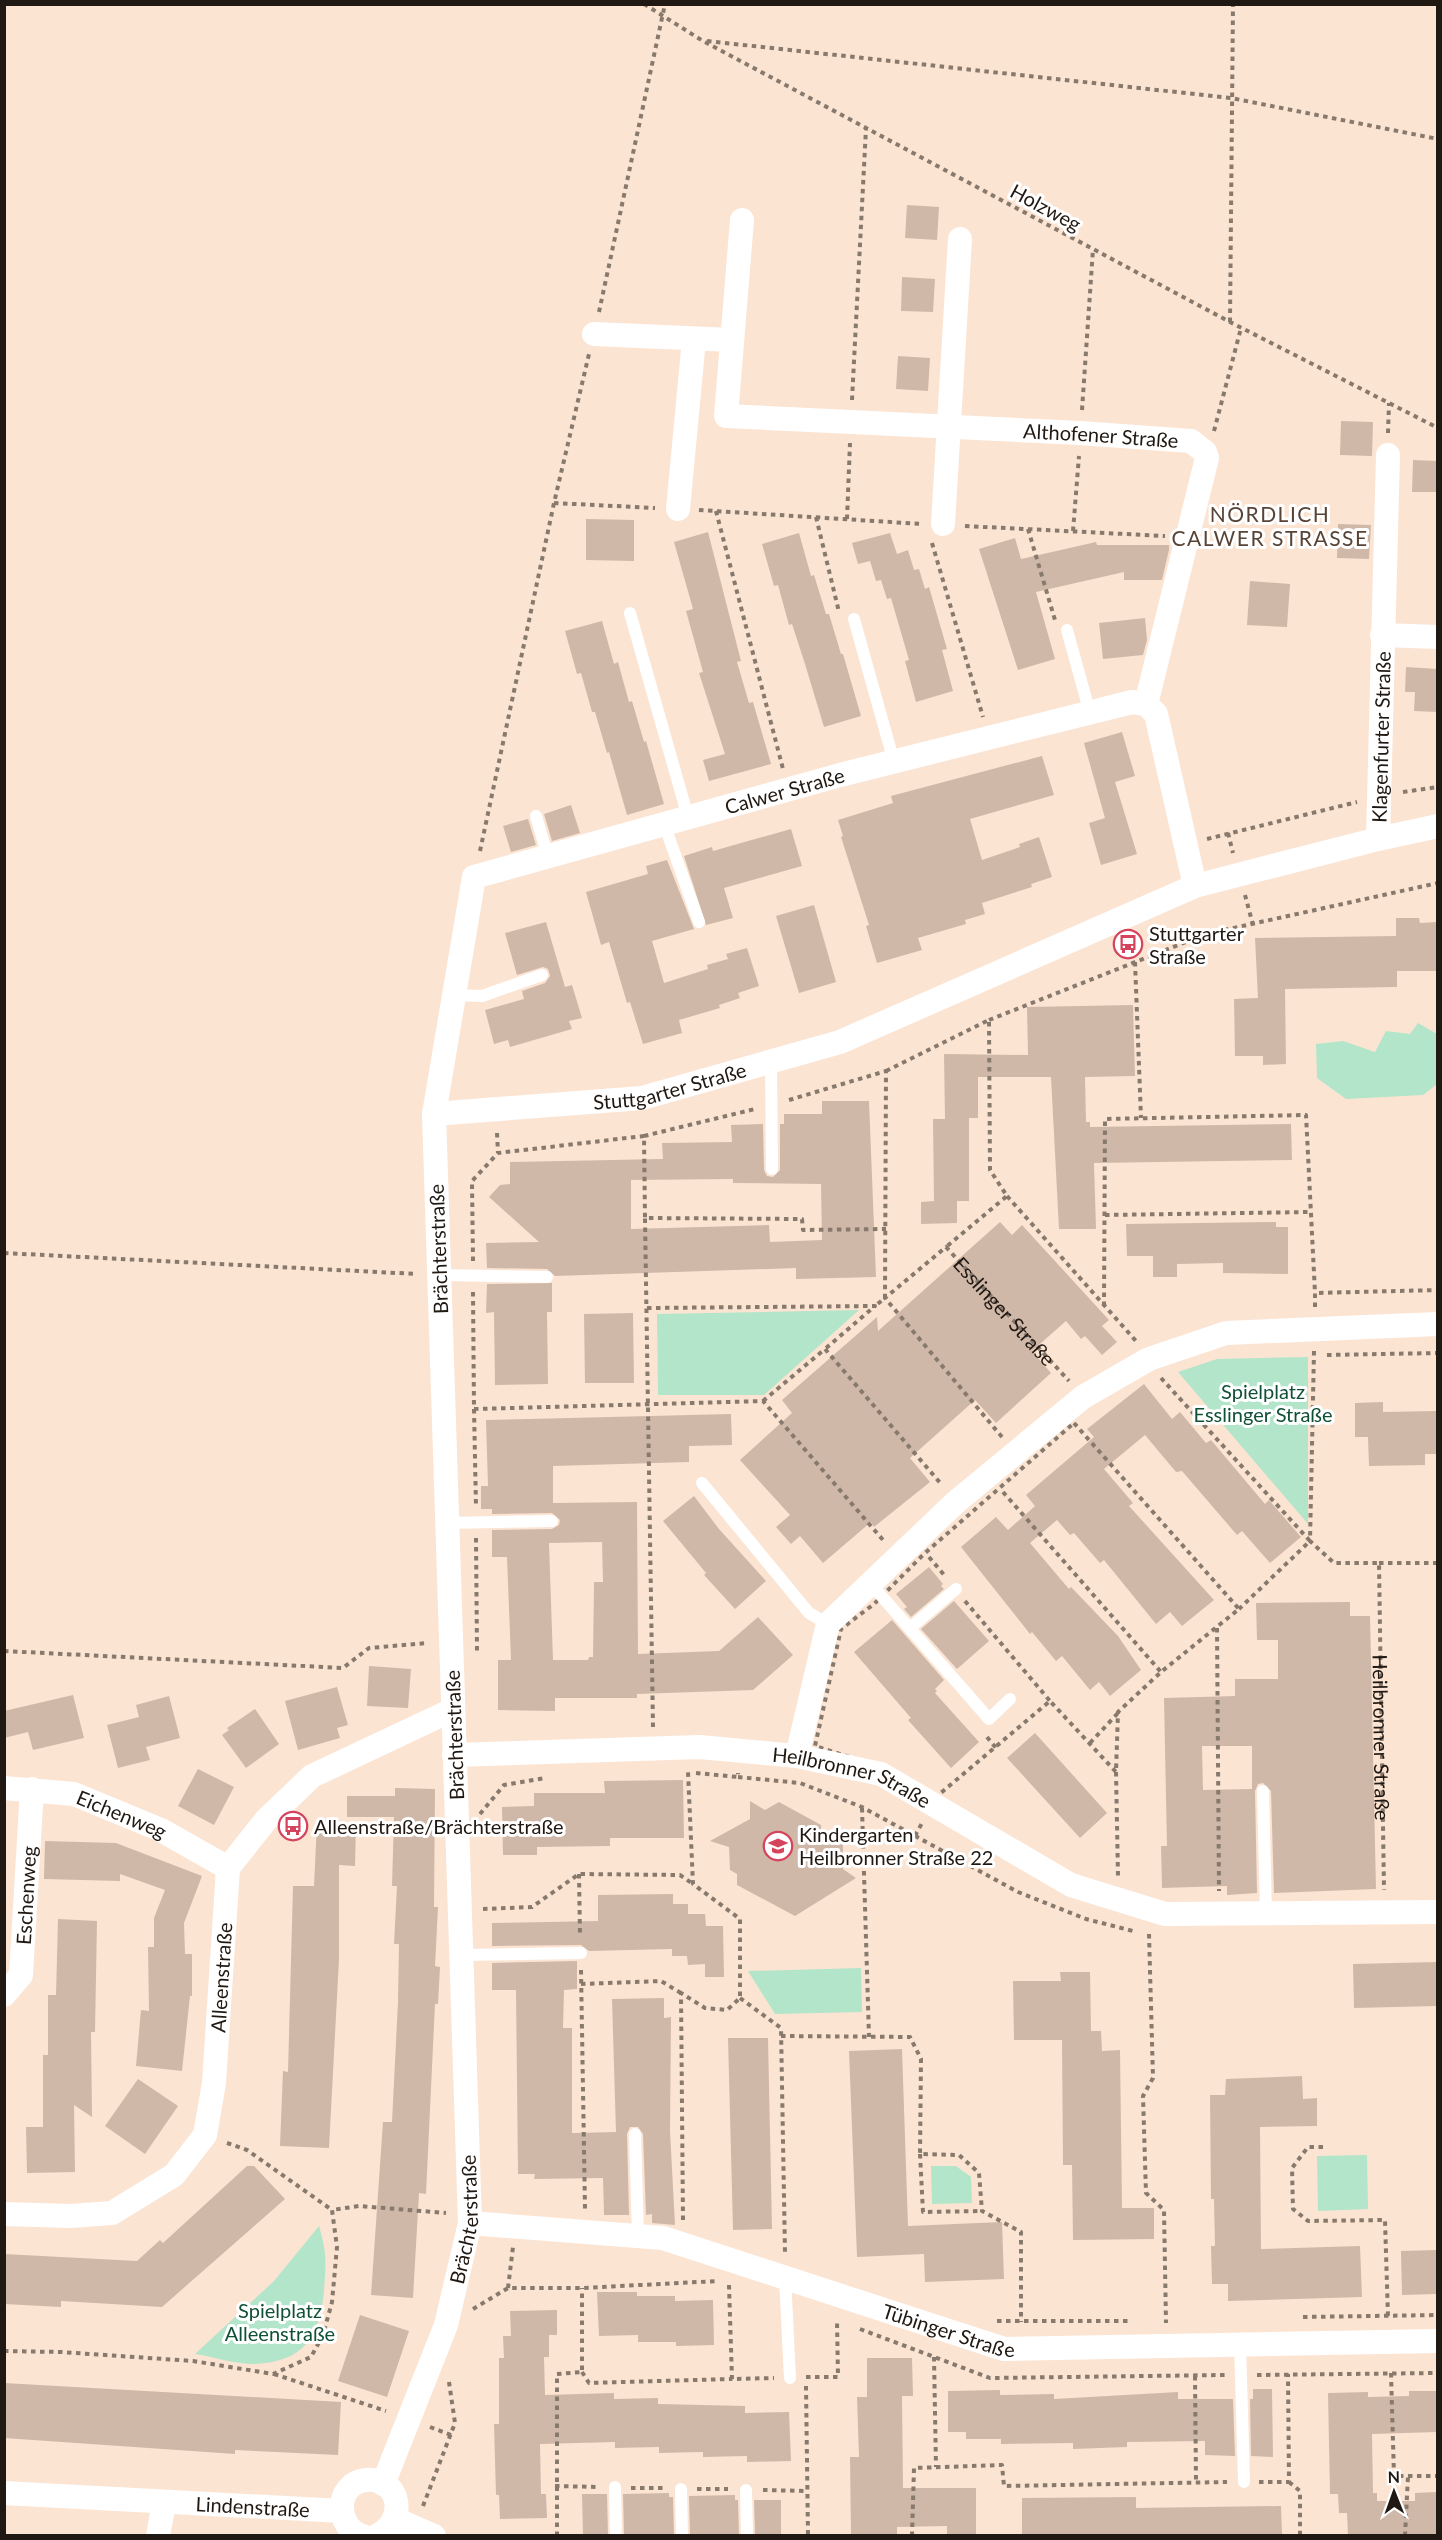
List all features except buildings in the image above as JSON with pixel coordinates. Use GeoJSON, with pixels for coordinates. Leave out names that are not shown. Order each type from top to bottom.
{"type":"FeatureCollection","features":[{"type":"Feature","properties":{"kind":"street","name":"Althofener Straße"},"geometry":{"type":"LineString","coordinates":[[742,220],[726,416],[1080,433],[1191,441],[1205,452],[1208,458]]}},
{"type":"Feature","properties":{"kind":"street"},"geometry":{"type":"LineString","coordinates":[[934,524],[948,427],[960,239]]}},
{"type":"Feature","properties":{"kind":"street"},"geometry":{"type":"LineString","coordinates":[[594,334],[732,340]]}},
{"type":"Feature","properties":{"kind":"street"},"geometry":{"type":"LineString","coordinates":[[678,509],[694,339]]}},
{"type":"Feature","properties":{"kind":"street","name":"Klagenfurter Straße"},"geometry":{"type":"LineString","coordinates":[[1378,838],[1388,455]]}},
{"type":"Feature","properties":{"kind":"street"},"geometry":{"type":"LineString","coordinates":[[1195,886],[1156,714],[1146,704],[1208,458]]}},
{"type":"Feature","properties":{"kind":"street","name":"Klagenfurter Straße"},"geometry":{"type":"LineString","coordinates":[[1382,635],[1437,637]]}},
{"type":"Feature","properties":{"kind":"street","name":"Calwer Straße"},"geometry":{"type":"LineString","coordinates":[[474,877],[894,762],[1132,702],[1146,704]]}},
{"type":"Feature","properties":{"kind":"street","name":"Stuttgarter Straße"},"geometry":{"type":"LineString","coordinates":[[434,1114],[642,1098],[840,1042],[1195,886],[1378,838],[1437,826]]}},
{"type":"Feature","properties":{"kind":"street"},"geometry":{"type":"LineString","coordinates":[[434,1114],[474,877]]}},
{"type":"Feature","properties":{"kind":"street","name":"Brächterstraße"},"geometry":{"type":"LineString","coordinates":[[383,2484],[443,2334],[470,2223],[471,1955],[452,1710],[434,1114]]}},
{"type":"Feature","properties":{"kind":"street"},"geometry":{"type":"LineString","coordinates":[[797,1756],[828,1624],[876,1590],[899,1557],[956,1502],[1016,1453],[1083,1407],[1153,1366],[1226,1334],[1437,1324]]}},
{"type":"Feature","properties":{"kind":"street"},"geometry":{"type":"LineString","coordinates":[[228,1868],[266,1820],[312,1776],[452,1710]]}},
{"type":"Feature","properties":{"kind":"street","name":"Heilbronner Straße"},"geometry":{"type":"LineString","coordinates":[[454,1755],[700,1747],[797,1756],[881,1774],[1071,1885],[1165,1914],[1437,1912]]}},
{"type":"Feature","properties":{"kind":"street","name":"Eichenweg"},"geometry":{"type":"LineString","coordinates":[[4,1788],[74,1794],[161,1830],[228,1868]]}},
{"type":"Feature","properties":{"kind":"street","name":"Eschenweg"},"geometry":{"type":"LineString","coordinates":[[4,1995],[21,1975],[32,1789]]}},
{"type":"Feature","properties":{"kind":"street","name":"Alleenstraße"},"geometry":{"type":"LineString","coordinates":[[4,2214],[70,2216],[112,2212],[174,2175],[205,2135],[214,2083],[228,1868]]}},
{"type":"Feature","properties":{"kind":"street","name":"Tübinger Straße"},"geometry":{"type":"LineString","coordinates":[[470,2223],[663,2238],[1004,2349],[1437,2341]]}},
{"type":"Feature","properties":{"kind":"street"},"geometry":{"type":"LineString","coordinates":[[366,2480],[383,2484],[390,2489],[414,2528],[391,2527],[364,2535],[347,2526],[341,2511],[345,2494],[358,2482],[366,2480]]}},
{"type":"Feature","properties":{"kind":"street","name":"Lindenstraße"},"geometry":{"type":"LineString","coordinates":[[4,2493],[341,2511]]}},
{"type":"Feature","properties":{"kind":"street"},"geometry":{"type":"LineString","coordinates":[[158,2535],[164,2503]]}},
{"type":"Feature","properties":{"kind":"lane"},"geometry":{"type":"LineString","coordinates":[[630,613],[688,818]]}},
{"type":"Feature","properties":{"kind":"lane"},"geometry":{"type":"LineString","coordinates":[[854,619],[894,762]]}},
{"type":"Feature","properties":{"kind":"lane"},"geometry":{"type":"LineString","coordinates":[[1067,630],[1090,713]]}},
{"type":"Feature","properties":{"kind":"lane"},"geometry":{"type":"LineString","coordinates":[[536,816],[548,856]]}},
{"type":"Feature","properties":{"kind":"lane"},"geometry":{"type":"LineString","coordinates":[[664,824],[699,922]]}},
{"type":"Feature","properties":{"kind":"lane"},"geometry":{"type":"LineString","coordinates":[[454,995],[482,996],[542,975]]}},
{"type":"Feature","properties":{"kind":"lane"},"geometry":{"type":"LineString","coordinates":[[771,1061],[772,1169]]}},
{"type":"Feature","properties":{"kind":"lane"},"geometry":{"type":"LineString","coordinates":[[439,1275],[547,1277]]}},
{"type":"Feature","properties":{"kind":"lane"},"geometry":{"type":"LineString","coordinates":[[702,1483],[809,1613],[828,1624]]}},
{"type":"Feature","properties":{"kind":"lane"},"geometry":{"type":"LineString","coordinates":[[447,1523],[552,1521]]}},
{"type":"Feature","properties":{"kind":"lane"},"geometry":{"type":"LineString","coordinates":[[910,1628],[956,1589]]}},
{"type":"Feature","properties":{"kind":"lane"},"geometry":{"type":"LineString","coordinates":[[876,1590],[989,1719],[1010,1700]]}},
{"type":"Feature","properties":{"kind":"lane"},"geometry":{"type":"LineString","coordinates":[[1263,1791],[1266,1913]]}},
{"type":"Feature","properties":{"kind":"lane"},"geometry":{"type":"LineString","coordinates":[[471,1955],[581,1953]]}},
{"type":"Feature","properties":{"kind":"lane"},"geometry":{"type":"LineString","coordinates":[[635,2134],[638,2236]]}},
{"type":"Feature","properties":{"kind":"lane"},"geometry":{"type":"LineString","coordinates":[[785,2277],[790,2378]]}},
{"type":"Feature","properties":{"kind":"lane"},"geometry":{"type":"LineString","coordinates":[[1240,2343],[1244,2482]]}},
{"type":"Feature","properties":{"kind":"lane"},"geometry":{"type":"LineString","coordinates":[[615,2487],[616,2535]]}},
{"type":"Feature","properties":{"kind":"lane"},"geometry":{"type":"LineString","coordinates":[[681,2488],[682,2535]]}},
{"type":"Feature","properties":{"kind":"lane"},"geometry":{"type":"LineString","coordinates":[[746,2490],[747,2535]]}},
{"type":"Feature","properties":{"kind":"path","name":"Holzweg"},"geometry":{"type":"LineString","coordinates":[[644,4],[703,41],[1241,328],[1437,428]]}},
{"type":"Feature","properties":{"kind":"path"},"geometry":{"type":"LineString","coordinates":[[474,877],[665,4]]}},
{"type":"Feature","properties":{"kind":"path"},"geometry":{"type":"LineString","coordinates":[[1230,322],[1233,4]]}},
{"type":"Feature","properties":{"kind":"path"},"geometry":{"type":"LineString","coordinates":[[703,41],[1232,98],[1437,140]]}},
{"type":"Feature","properties":{"kind":"path"},"geometry":{"type":"LineString","coordinates":[[847,519],[866,128]]}},
{"type":"Feature","properties":{"kind":"path"},"geometry":{"type":"LineString","coordinates":[[1073,531],[1093,249]]}},
{"type":"Feature","properties":{"kind":"path"},"geometry":{"type":"LineString","coordinates":[[1208,458],[1241,328]]}},
{"type":"Feature","properties":{"kind":"path"},"geometry":{"type":"LineString","coordinates":[[1388,455],[1389,403]]}},
{"type":"Feature","properties":{"kind":"path"},"geometry":{"type":"LineString","coordinates":[[554,503],[1186,538]]}},
{"type":"Feature","properties":{"kind":"path"},"geometry":{"type":"LineString","coordinates":[[716,511],[788,790]]}},
{"type":"Feature","properties":{"kind":"path"},"geometry":{"type":"LineString","coordinates":[[816,517],[842,622],[854,619]]}},
{"type":"Feature","properties":{"kind":"path"},"geometry":{"type":"LineString","coordinates":[[934,524],[990,738]]}},
{"type":"Feature","properties":{"kind":"path"},"geometry":{"type":"LineString","coordinates":[[1028,529],[1059,633],[1067,630]]}},
{"type":"Feature","properties":{"kind":"path"},"geometry":{"type":"LineString","coordinates":[[1186,844],[1378,796],[1437,787]]}},
{"type":"Feature","properties":{"kind":"path"},"geometry":{"type":"LineString","coordinates":[[477,1659],[472,1181],[498,1153],[644,1136],[772,1105],[886,1071],[988,1020],[1206,934],[1437,883]]}},
{"type":"Feature","properties":{"kind":"path"},"geometry":{"type":"LineString","coordinates":[[1135,962],[1141,1118]]}},
{"type":"Feature","properties":{"kind":"path"},"geometry":{"type":"LineString","coordinates":[[988,1020],[990,1170],[1007,1196],[1104,1306],[1153,1366],[1310,1541],[1334,1563],[1437,1563]]}},
{"type":"Feature","properties":{"kind":"path"},"geometry":{"type":"LineString","coordinates":[[886,1071],[885,1298],[1016,1453]]}},
{"type":"Feature","properties":{"kind":"path"},"geometry":{"type":"LineString","coordinates":[[1090,1743],[1118,1712],[1161,1672],[1239,1609],[1310,1541],[1315,1293],[1306,1115],[1105,1119],[1104,1306]]}},
{"type":"Feature","properties":{"kind":"path"},"geometry":{"type":"LineString","coordinates":[[644,1136],[653,1731]]}},
{"type":"Feature","properties":{"kind":"path"},"geometry":{"type":"LineString","coordinates":[[946,1247],[1007,1196]]}},
{"type":"Feature","properties":{"kind":"path"},"geometry":{"type":"LineString","coordinates":[[1105,1215],[1311,1212]]}},
{"type":"Feature","properties":{"kind":"path"},"geometry":{"type":"LineString","coordinates":[[645,1218],[802,1219],[803,1230],[886,1229]]}},
{"type":"Feature","properties":{"kind":"path","name":"Esslinger Straße"},"geometry":{"type":"LineString","coordinates":[[825,1349],[946,1247],[1083,1407]]}},
{"type":"Feature","properties":{"kind":"path"},"geometry":{"type":"LineString","coordinates":[[4,1253],[439,1275]]}},
{"type":"Feature","properties":{"kind":"path"},"geometry":{"type":"LineString","coordinates":[[1315,1293],[1437,1290]]}},
{"type":"Feature","properties":{"kind":"path"},"geometry":{"type":"LineString","coordinates":[[647,1308],[876,1306]]}},
{"type":"Feature","properties":{"kind":"path"},"geometry":{"type":"LineString","coordinates":[[474,1408],[763,1401],[825,1349],[956,1502]]}},
{"type":"Feature","properties":{"kind":"path"},"geometry":{"type":"LineString","coordinates":[[1314,1355],[1437,1353]]}},
{"type":"Feature","properties":{"kind":"path"},"geometry":{"type":"LineString","coordinates":[[763,1401],[899,1557]]}},
{"type":"Feature","properties":{"kind":"path"},"geometry":{"type":"LineString","coordinates":[[1050,1701],[936,1797],[887,1769],[815,1746],[841,1629],[876,1590],[926,1553],[1074,1423],[1083,1407]]}},
{"type":"Feature","properties":{"kind":"path"},"geometry":{"type":"LineString","coordinates":[[1074,1423],[1239,1609]]}},
{"type":"Feature","properties":{"kind":"path"},"geometry":{"type":"LineString","coordinates":[[1001,1489],[1161,1672]]}},
{"type":"Feature","properties":{"kind":"path"},"geometry":{"type":"LineString","coordinates":[[926,1553],[1050,1701],[1116,1772]]}},
{"type":"Feature","properties":{"kind":"path","name":"Heilbronner Straße"},"geometry":{"type":"LineString","coordinates":[[1379,1563],[1385,1912]]}},
{"type":"Feature","properties":{"kind":"path"},"geometry":{"type":"LineString","coordinates":[[1216,1627],[1220,1914]]}},
{"type":"Feature","properties":{"kind":"path"},"geometry":{"type":"LineString","coordinates":[[4,1651],[343,1668],[369,1648],[450,1642]]}},
{"type":"Feature","properties":{"kind":"path"},"geometry":{"type":"LineString","coordinates":[[1118,1712],[1116,1772],[1118,1879]]}},
{"type":"Feature","properties":{"kind":"path"},"geometry":{"type":"LineString","coordinates":[[738,1778],[741,1751]]}},
{"type":"Feature","properties":{"kind":"path"},"geometry":{"type":"LineString","coordinates":[[676,1772],[800,1783],[862,1807],[1018,1892],[1086,1919],[1149,1935]]}},
{"type":"Feature","properties":{"kind":"path"},"geometry":{"type":"LineString","coordinates":[[688,1772],[693,1884]]}},
{"type":"Feature","properties":{"kind":"path"},"geometry":{"type":"LineString","coordinates":[[478,1817],[504,1785],[549,1777]]}},
{"type":"Feature","properties":{"kind":"path","name":"Heilbronner Straße"},"geometry":{"type":"LineString","coordinates":[[936,1797],[946,1803]]}},
{"type":"Feature","properties":{"kind":"path"},"geometry":{"type":"LineString","coordinates":[[862,1807],[869,2037]]}},
{"type":"Feature","properties":{"kind":"path"},"geometry":{"type":"LineString","coordinates":[[579,1874],[585,2210]]}},
{"type":"Feature","properties":{"kind":"path"},"geometry":{"type":"LineString","coordinates":[[471,1955],[480,1909],[532,1907],[579,1874],[680,1875],[740,1919],[740,1998],[727,2010],[705,2008],[661,1981],[581,1984]]}},
{"type":"Feature","properties":{"kind":"path"},"geometry":{"type":"LineString","coordinates":[[1148,1909],[1153,2078],[1143,2096],[1146,2193],[1164,2210],[1166,2346]]}},
{"type":"Feature","properties":{"kind":"path"},"geometry":{"type":"LineString","coordinates":[[681,1993],[683,2231]]}},
{"type":"Feature","properties":{"kind":"path"},"geometry":{"type":"LineString","coordinates":[[740,1998],[781,2028],[785,2277]]}},
{"type":"Feature","properties":{"kind":"path"},"geometry":{"type":"LineString","coordinates":[[781,2036],[910,2037],[921,2059],[920,2154],[923,2212],[982,2211],[1021,2232],[1021,2322]]}},
{"type":"Feature","properties":{"kind":"path"},"geometry":{"type":"LineString","coordinates":[[205,2135],[247,2150],[332,2210],[359,2206],[447,2213],[470,2223]]}},
{"type":"Feature","properties":{"kind":"path"},"geometry":{"type":"LineString","coordinates":[[1323,2147],[1308,2147],[1292,2168],[1293,2209],[1308,2221],[1385,2220],[1389,2342]]}},
{"type":"Feature","properties":{"kind":"path"},"geometry":{"type":"LineString","coordinates":[[920,2154],[959,2155],[979,2173],[982,2211]]}},
{"type":"Feature","properties":{"kind":"path"},"geometry":{"type":"LineString","coordinates":[[273,2374],[311,2357],[323,2336],[332,2302],[337,2247],[332,2210]]}},
{"type":"Feature","properties":{"kind":"path"},"geometry":{"type":"LineString","coordinates":[[508,2288],[516,2226]]}},
{"type":"Feature","properties":{"kind":"path"},"geometry":{"type":"LineString","coordinates":[[414,2528],[455,2423],[454,2400],[443,2334],[508,2288],[582,2288],[729,2281]]}},
{"type":"Feature","properties":{"kind":"path"},"geometry":{"type":"LineString","coordinates":[[582,2288],[582,2372],[589,2383],[732,2379]]}},
{"type":"Feature","properties":{"kind":"path"},"geometry":{"type":"LineString","coordinates":[[1294,2318],[1437,2315]]}},
{"type":"Feature","properties":{"kind":"path"},"geometry":{"type":"LineString","coordinates":[[987,2320],[1132,2321]]}},
{"type":"Feature","properties":{"kind":"path"},"geometry":{"type":"LineString","coordinates":[[1155,2320],[1178,2320]]}},
{"type":"Feature","properties":{"kind":"path"},"geometry":{"type":"LineString","coordinates":[[933,2326],[936,2467]]}},
{"type":"Feature","properties":{"kind":"path"},"geometry":{"type":"LineString","coordinates":[[4,2351],[61,2352],[193,2361],[273,2374],[410,2419]]}},
{"type":"Feature","properties":{"kind":"path"},"geometry":{"type":"LineString","coordinates":[[557,2535],[557,2374],[582,2372]]}},
{"type":"Feature","properties":{"kind":"path"},"geometry":{"type":"LineString","coordinates":[[1391,2373],[1394,2476],[1437,2476]]}},
{"type":"Feature","properties":{"kind":"path"},"geometry":{"type":"LineString","coordinates":[[1288,2374],[1289,2482]]}},
{"type":"Feature","properties":{"kind":"path"},"geometry":{"type":"LineString","coordinates":[[1195,2376],[1196,2482]]}},
{"type":"Feature","properties":{"kind":"path"},"geometry":{"type":"LineString","coordinates":[[806,2377],[807,2535]]}},
{"type":"Feature","properties":{"kind":"path"},"geometry":{"type":"LineString","coordinates":[[912,2535],[914,2468],[1002,2465],[1004,2486],[1289,2482],[1300,2491],[1300,2535]]}},
{"type":"Feature","properties":{"kind":"path"},"geometry":{"type":"LineString","coordinates":[[1405,2535],[1408,2476]]}},
{"type":"Feature","properties":{"kind":"green space"},"geometry":{"type":"Polygon","coordinates":[[[1418,1023],[1437,1034],[1437,1084],[1423,1095],[1346,1099],[1317,1078],[1316,1044],[1343,1041],[1375,1052],[1386,1031],[1410,1034],[1418,1023]]]}},
{"type":"Feature","properties":{"kind":"green space"},"geometry":{"type":"Polygon","coordinates":[[[859,1310],[764,1395],[658,1395],[657,1314],[859,1310]]]}},
{"type":"Feature","properties":{"kind":"green space","name":"Spielplatz Esslinger Straße"},"geometry":{"type":"Polygon","coordinates":[[[1308,1357],[1308,1524],[1178,1372],[1217,1359],[1308,1357]]]}},
{"type":"Feature","properties":{"kind":"green space"},"geometry":{"type":"Polygon","coordinates":[[[861,1968],[862,2012],[775,2014],[748,1971],[861,1968]]]}},
{"type":"Feature","properties":{"kind":"green space"},"geometry":{"type":"Polygon","coordinates":[[[1367,2155],[1368,2209],[1318,2211],[1317,2156],[1367,2155]]]}},
{"type":"Feature","properties":{"kind":"green space"},"geometry":{"type":"Polygon","coordinates":[[[931,2166],[956,2166],[971,2177],[972,2203],[932,2204],[931,2166]]]}},
{"type":"Feature","properties":{"kind":"green space","name":"Spielplatz Alleenstraße"},"geometry":{"type":"Polygon","coordinates":[[[319,2226],[325,2258],[324,2290],[319,2321],[307,2344],[286,2358],[254,2364],[195,2354],[274,2281],[319,2226]]]}},
{"type":"Feature","properties":{"kind":"place","name":"Stuttgarter Straße"},"geometry":{"type":"Point","coordinates":[1128,944]}},
{"type":"Feature","properties":{"kind":"place","name":"Alleenstraße/Brächterstraße"},"geometry":{"type":"Point","coordinates":[293,1826]}},
{"type":"Feature","properties":{"kind":"place","name":"Kindergarten Heilbronner Straße 22"},"geometry":{"type":"Point","coordinates":[778,1846]}},
{"type":"Feature","properties":{"kind":"district","name":"NÖRDLICH CALWER STRASSE"},"geometry":{"type":"Point","coordinates":[1270,525]}}]}
